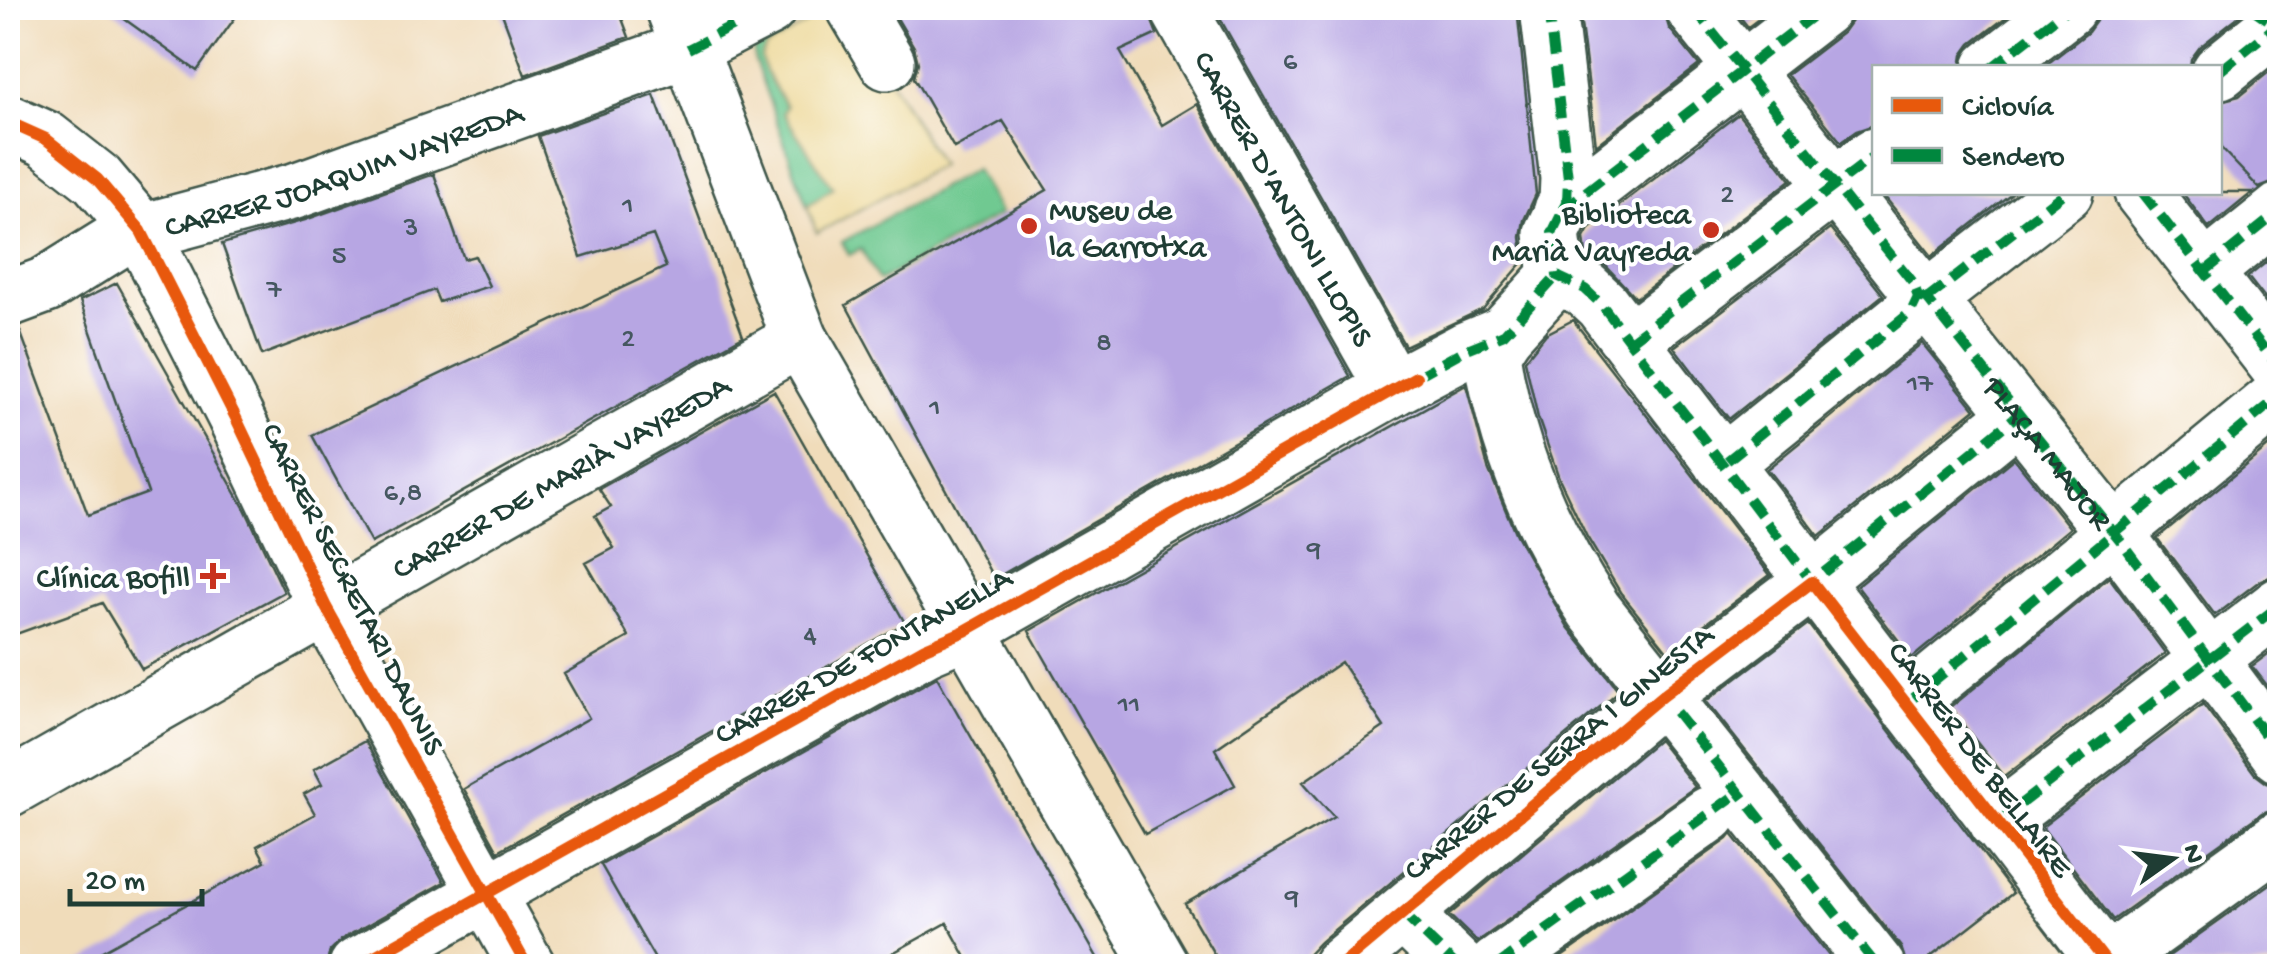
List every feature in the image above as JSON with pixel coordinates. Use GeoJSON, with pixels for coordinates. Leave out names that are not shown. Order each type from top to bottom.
{"type":"FeatureCollection","features":[{"type":"Feature","properties":{"kind":"street","name":"CARRER JOAQUIM VAYREDA"},"geometry":{"type":"LineString","coordinates":[[8,299],[46,285],[104,245],[141,231],[296,191],[681,28],[768,8]]}},
{"type":"Feature","properties":{"kind":"street"},"geometry":{"type":"LineString","coordinates":[[855,8],[886,62]]}},
{"type":"Feature","properties":{"kind":"street","name":"CARRER D'ANTONI LLOPIS"},"geometry":{"type":"LineString","coordinates":[[1178,8],[1404,382]]}},
{"type":"Feature","properties":{"kind":"street"},"geometry":{"type":"LineString","coordinates":[[1548,8],[1568,178],[1568,194],[1552,233],[1562,278],[1504,334],[1494,350],[1494,368],[1516,450],[1550,540],[1594,610],[1670,704],[1728,801],[1877,966]]}},
{"type":"Feature","properties":{"kind":"street","name":"PLAÇA MAJOR"},"geometry":{"type":"LineString","coordinates":[[1692,8],[1743,70],[1855,170],[1920,300],[2019,414],[2113,532],[2280,396]]}},
{"type":"Feature","properties":{"kind":"street"},"geometry":{"type":"LineString","coordinates":[[1562,210],[1823,8]]}},
{"type":"Feature","properties":{"kind":"street"},"geometry":{"type":"LineString","coordinates":[[1995,65],[2068,8]]}},
{"type":"Feature","properties":{"kind":"street"},"geometry":{"type":"LineString","coordinates":[[2222,70],[2269,21]]}},
{"type":"Feature","properties":{"kind":"street"},"geometry":{"type":"LineString","coordinates":[[681,28],[800,339],[1161,966]]}},
{"type":"Feature","properties":{"kind":"street","name":"CARRER SECRETARI DAUNIS"},"geometry":{"type":"LineString","coordinates":[[8,122],[46,139],[97,178],[141,231],[326,606],[527,966]]}},
{"type":"Feature","properties":{"kind":"street"},"geometry":{"type":"LineString","coordinates":[[1630,342],[1855,170]]}},
{"type":"Feature","properties":{"kind":"street"},"geometry":{"type":"LineString","coordinates":[[1724,464],[1920,300],[2062,195]]}},
{"type":"Feature","properties":{"kind":"street"},"geometry":{"type":"LineString","coordinates":[[2144,195],[2280,368]]}},
{"type":"Feature","properties":{"kind":"street"},"geometry":{"type":"LineString","coordinates":[[2204,272],[2280,211]]}},
{"type":"Feature","properties":{"kind":"street","name":"CARRER DE BELLAIRE"},"geometry":{"type":"LineString","coordinates":[[1562,278],[1602,306],[2112,966]]}},
{"type":"Feature","properties":{"kind":"street","name":"CARRER DE FONTANELLA"},"geometry":{"type":"LineString","coordinates":[[357,966],[1404,382],[1504,334]]}},
{"type":"Feature","properties":{"kind":"street","name":"CARRER DE MARIÀ VAYREDA"},"geometry":{"type":"LineString","coordinates":[[8,789],[800,339]]}},
{"type":"Feature","properties":{"kind":"street","name":"CARRER DE SERRA I GINESTA"},"geometry":{"type":"LineString","coordinates":[[1340,966],[1670,704],[1812,582],[2019,414]]}},
{"type":"Feature","properties":{"kind":"street"},"geometry":{"type":"LineString","coordinates":[[1906,704],[2113,532],[2280,755]]}},
{"type":"Feature","properties":{"kind":"street"},"geometry":{"type":"LineString","coordinates":[[1997,822],[2280,604]]}},
{"type":"Feature","properties":{"kind":"street"},"geometry":{"type":"LineString","coordinates":[[1496,966],[1728,801]]}},
{"type":"Feature","properties":{"kind":"street"},"geometry":{"type":"LineString","coordinates":[[2112,966],[2128,947],[2280,838]]}},
{"type":"Feature","properties":{"kind":"street"},"geometry":{"type":"LineString","coordinates":[[1402,914],[1458,966]]}},
{"type":"Feature","properties":{"kind":"green space"},"geometry":{"type":"Polygon","coordinates":[[[784,31],[787,34],[766,47],[765,71],[786,106],[784,113],[834,189],[807,206],[754,58],[754,50],[784,31]]]}},
{"type":"Feature","properties":{"kind":"green space"},"geometry":{"type":"Polygon","coordinates":[[[975,169],[1000,214],[879,281],[861,249],[849,255],[842,242],[975,169]]]}},
{"type":"Feature","properties":{"kind":"sand"},"geometry":{"type":"Polygon","coordinates":[[[825,8],[849,8],[940,165],[817,233],[807,206],[833,188],[783,113],[786,106],[761,57],[766,47],[814,19],[812,13],[825,8]]]}},
{"type":"Feature","properties":{"kind":"building"},"geometry":{"type":"Polygon","coordinates":[[[109,8],[242,8],[197,71],[109,8]]]}},
{"type":"Feature","properties":{"kind":"building"},"geometry":{"type":"Polygon","coordinates":[[[500,8],[618,8],[629,37],[525,75],[500,8]]]}},
{"type":"Feature","properties":{"kind":"building"},"geometry":{"type":"Polygon","coordinates":[[[891,8],[1147,8],[1157,34],[1120,51],[1162,125],[1197,104],[1350,376],[994,579],[846,305],[1047,190],[1003,121],[954,148],[914,78],[918,63],[914,47],[891,8]]]}},
{"type":"Feature","properties":{"kind":"building"},"geometry":{"type":"Polygon","coordinates":[[[1214,8],[1415,8],[1417,12],[1424,8],[1517,8],[1536,194],[1524,220],[1524,261],[1483,309],[1405,346],[1214,8]]]}},
{"type":"Feature","properties":{"kind":"building"},"geometry":{"type":"Polygon","coordinates":[[[1579,8],[1663,8],[1669,28],[1699,65],[1596,145],[1579,8]]]}},
{"type":"Feature","properties":{"kind":"building"},"geometry":{"type":"Polygon","coordinates":[[[1733,8],[1773,8],[1748,27],[1733,8]]]}},
{"type":"Feature","properties":{"kind":"building"},"geometry":{"type":"Polygon","coordinates":[[[1854,8],[2018,8],[1971,44],[1961,65],[1872,65],[1872,126],[1841,142],[1787,75],[1843,32],[1854,8]]]}},
{"type":"Feature","properties":{"kind":"building"},"geometry":{"type":"Polygon","coordinates":[[[2099,8],[2249,8],[2200,47],[2190,65],[2046,65],[2096,21],[2099,8]]]}},
{"type":"Feature","properties":{"kind":"building"},"geometry":{"type":"Polygon","coordinates":[[[2280,63],[2280,180],[2259,188],[2222,149],[2222,100],[2239,96],[2280,63]]]}},
{"type":"Feature","properties":{"kind":"building"},"geometry":{"type":"Polygon","coordinates":[[[654,95],[743,336],[371,543],[312,435],[666,267],[653,235],[581,257],[538,136],[654,95]]]}},
{"type":"Feature","properties":{"kind":"building"},"geometry":{"type":"Polygon","coordinates":[[[1738,114],[1791,180],[1636,298],[1606,266],[1586,255],[1584,238],[1589,229],[1738,114]]]}},
{"type":"Feature","properties":{"kind":"building"},"geometry":{"type":"Polygon","coordinates":[[[434,174],[464,259],[475,256],[489,286],[439,302],[434,290],[262,355],[222,244],[305,220],[434,174]]]}},
{"type":"Feature","properties":{"kind":"building"},"geometry":{"type":"Polygon","coordinates":[[[2253,192],[2209,228],[2184,195],[2253,192]]]}},
{"type":"Feature","properties":{"kind":"building"},"geometry":{"type":"Polygon","coordinates":[[[1883,195],[2009,195],[1932,256],[1883,195]]]}},
{"type":"Feature","properties":{"kind":"building"},"geometry":{"type":"Polygon","coordinates":[[[1830,229],[1883,295],[1729,419],[1674,347],[1830,229]]]}},
{"type":"Feature","properties":{"kind":"building"},"geometry":{"type":"Polygon","coordinates":[[[2280,251],[2280,318],[2248,277],[2280,251]]]}},
{"type":"Feature","properties":{"kind":"building"},"geometry":{"type":"Polygon","coordinates":[[[117,283],[246,511],[284,592],[142,669],[102,603],[8,637],[8,329],[19,328],[88,515],[148,493],[80,301],[117,283]]]}},
{"type":"Feature","properties":{"kind":"building"},"geometry":{"type":"Polygon","coordinates":[[[1573,320],[1770,575],[1668,652],[1620,592],[1587,537],[1559,478],[1538,418],[1525,360],[1546,334],[1573,320]]]}},
{"type":"Feature","properties":{"kind":"building"},"geometry":{"type":"Polygon","coordinates":[[[1922,343],[1975,409],[1819,536],[1767,469],[1922,343]]]}},
{"type":"Feature","properties":{"kind":"building"},"geometry":{"type":"Polygon","coordinates":[[[1466,385],[1488,468],[1516,535],[1568,627],[1619,691],[1320,942],[1297,966],[1221,966],[1185,904],[1334,817],[1303,782],[1384,727],[1341,662],[1215,749],[1235,785],[1145,834],[1029,631],[1466,385]]]}},
{"type":"Feature","properties":{"kind":"building"},"geometry":{"type":"Polygon","coordinates":[[[774,391],[905,623],[498,851],[464,789],[589,718],[564,674],[629,637],[586,563],[614,548],[595,516],[611,507],[599,489],[774,391]]]}},
{"type":"Feature","properties":{"kind":"building"},"geometry":{"type":"Polygon","coordinates":[[[2280,437],[2280,574],[2261,580],[2215,615],[2157,538],[2280,437]]]}},
{"type":"Feature","properties":{"kind":"building"},"geometry":{"type":"Polygon","coordinates":[[[2014,458],[2070,528],[1912,658],[1857,586],[2014,458]]]}},
{"type":"Feature","properties":{"kind":"building"},"geometry":{"type":"Polygon","coordinates":[[[2109,577],[2165,653],[2004,777],[1950,708],[2109,577]]]}},
{"type":"Feature","properties":{"kind":"building"},"geometry":{"type":"Polygon","coordinates":[[[1808,624],[2013,893],[1919,966],[1907,966],[1901,947],[1706,701],[1808,624]]]}},
{"type":"Feature","properties":{"kind":"building"},"geometry":{"type":"Polygon","coordinates":[[[2280,645],[2280,702],[2252,666],[2280,645]]]}},
{"type":"Feature","properties":{"kind":"building"},"geometry":{"type":"Polygon","coordinates":[[[937,677],[1102,966],[971,966],[947,923],[869,966],[659,966],[601,865],[937,677]]]}},
{"type":"Feature","properties":{"kind":"building"},"geometry":{"type":"Polygon","coordinates":[[[2203,704],[2255,774],[2280,786],[2280,807],[2262,813],[2113,920],[2042,827],[2203,704]]]}},
{"type":"Feature","properties":{"kind":"building"},"geometry":{"type":"Polygon","coordinates":[[[1658,740],[1695,787],[1477,942],[1449,915],[1658,740]]]}},
{"type":"Feature","properties":{"kind":"building"},"geometry":{"type":"Polygon","coordinates":[[[365,741],[444,882],[342,939],[330,951],[326,966],[75,966],[265,861],[257,846],[315,814],[304,794],[322,784],[314,769],[365,741]]]}},
{"type":"Feature","properties":{"kind":"building"},"geometry":{"type":"Polygon","coordinates":[[[1732,834],[1837,966],[1549,966],[1728,839],[1732,834]]]}},
{"type":"Feature","properties":{"kind":"building"},"geometry":{"type":"Polygon","coordinates":[[[2280,877],[2280,966],[2155,966],[2280,877]]]}},
{"type":"Feature","properties":{"kind":"marked path"},"geometry":{"type":"LineString","coordinates":[[688,49],[768,8]]}},
{"type":"Feature","properties":{"kind":"marked path"},"geometry":{"type":"LineString","coordinates":[[1548,8],[1568,178],[1567,202],[1552,233],[1557,276],[1585,289],[1602,305],[1812,582],[2019,414]]}},
{"type":"Feature","properties":{"kind":"marked path"},"geometry":{"type":"LineString","coordinates":[[1693,8],[1912,281],[1918,297],[1911,312],[1723,464]]}},
{"type":"Feature","properties":{"kind":"marked path"},"geometry":{"type":"LineString","coordinates":[[1562,210],[1823,8]]}},
{"type":"Feature","properties":{"kind":"marked path"},"geometry":{"type":"LineString","coordinates":[[1995,65],[2068,8]]}},
{"type":"Feature","properties":{"kind":"marked path"},"geometry":{"type":"LineString","coordinates":[[2251,8],[2280,28]]}},
{"type":"Feature","properties":{"kind":"marked path"},"geometry":{"type":"LineString","coordinates":[[2222,69],[2276,26]]}},
{"type":"Feature","properties":{"kind":"marked path"},"geometry":{"type":"LineString","coordinates":[[1630,341],[1872,158]]}},
{"type":"Feature","properties":{"kind":"marked path"},"geometry":{"type":"LineString","coordinates":[[1927,299],[2061,195]]}},
{"type":"Feature","properties":{"kind":"marked path"},"geometry":{"type":"LineString","coordinates":[[2144,195],[2280,369]]}},
{"type":"Feature","properties":{"kind":"marked path"},"geometry":{"type":"LineString","coordinates":[[2204,272],[2280,211]]}},
{"type":"Feature","properties":{"kind":"marked path"},"geometry":{"type":"LineString","coordinates":[[1416,377],[1504,334],[1557,276]]}},
{"type":"Feature","properties":{"kind":"marked path"},"geometry":{"type":"LineString","coordinates":[[1918,297],[1927,299],[2123,544],[2280,755]]}},
{"type":"Feature","properties":{"kind":"marked path"},"geometry":{"type":"LineString","coordinates":[[1906,704],[2280,396]]}},
{"type":"Feature","properties":{"kind":"marked path"},"geometry":{"type":"LineString","coordinates":[[1997,822],[2280,605]]}},
{"type":"Feature","properties":{"kind":"marked path"},"geometry":{"type":"LineString","coordinates":[[1676,712],[1877,966]]}},
{"type":"Feature","properties":{"kind":"marked path"},"geometry":{"type":"LineString","coordinates":[[1496,966],[1741,791]]}},
{"type":"Feature","properties":{"kind":"marked path"},"geometry":{"type":"LineString","coordinates":[[1403,914],[1457,966]]}},
{"type":"Feature","properties":{"kind":"cycle path"},"geometry":{"type":"LineString","coordinates":[[8,122],[46,139],[97,179],[141,231],[326,607],[527,966]]}},
{"type":"Feature","properties":{"kind":"cycle path"},"geometry":{"type":"LineString","coordinates":[[357,966],[1416,377]]}},
{"type":"Feature","properties":{"kind":"cycle path"},"geometry":{"type":"LineString","coordinates":[[1340,966],[1663,695],[1812,582],[2109,966]]}},
{"type":"Feature","properties":{"kind":"place","name":"Museu de la Garrotxa"},"geometry":{"type":"Point","coordinates":[1029,226]}},
{"type":"Feature","properties":{"kind":"place","name":"Biblioteca Marià Vayreda"},"geometry":{"type":"Point","coordinates":[1711,230]}},
{"type":"Feature","properties":{"kind":"place","name":"Clínica Bofill"},"geometry":{"type":"Point","coordinates":[213,576]}}]}
